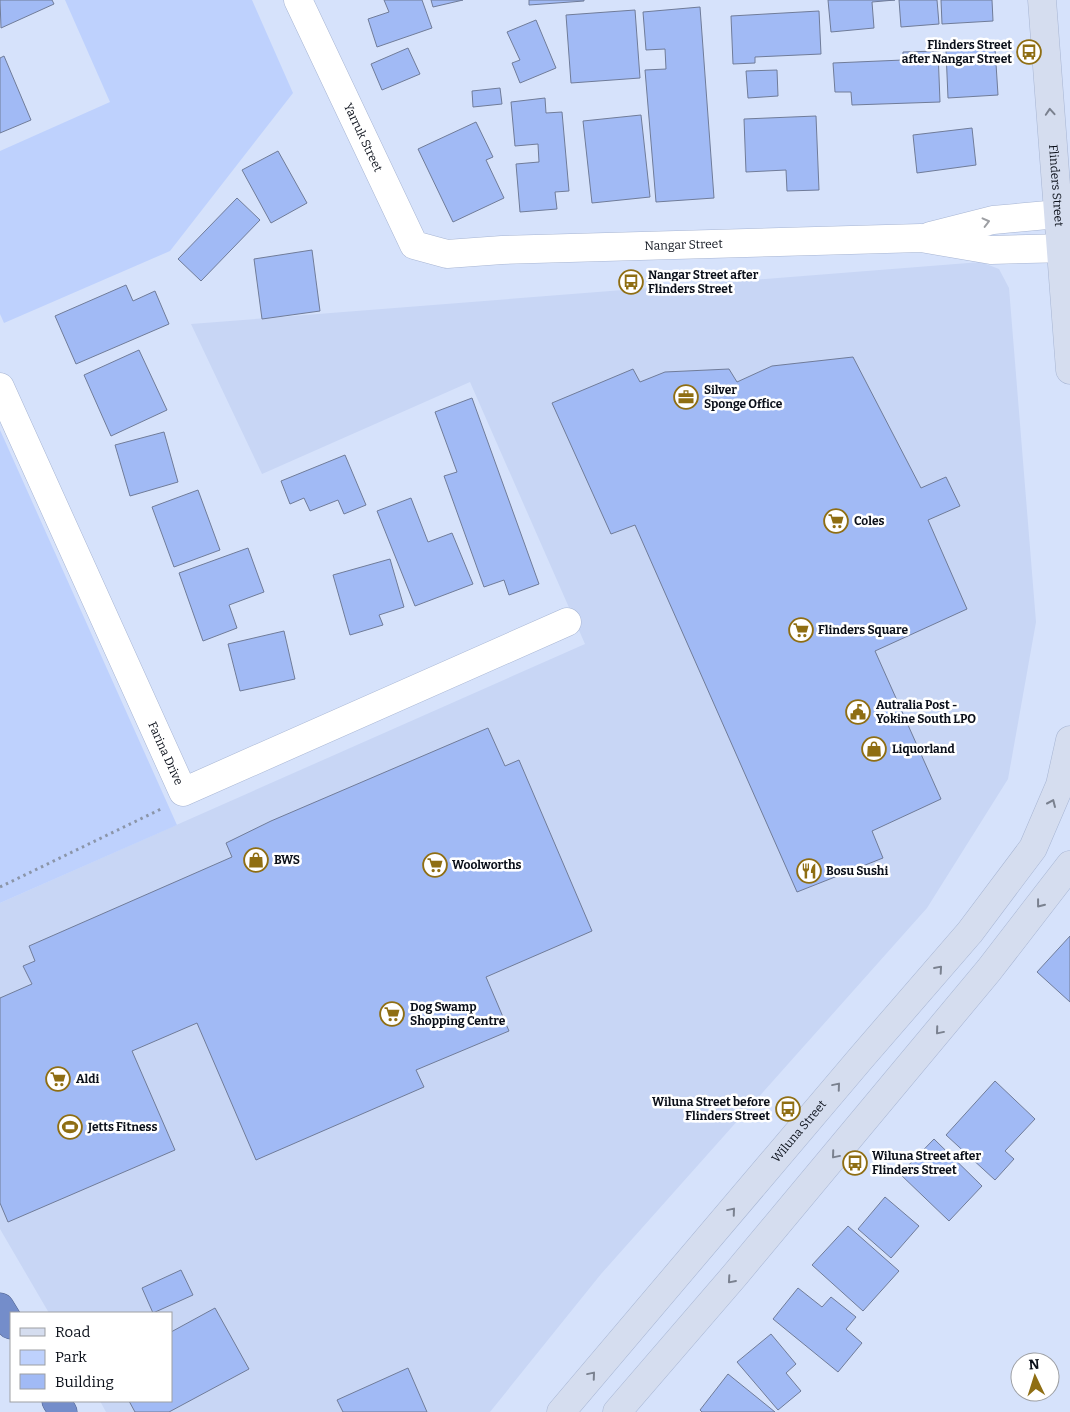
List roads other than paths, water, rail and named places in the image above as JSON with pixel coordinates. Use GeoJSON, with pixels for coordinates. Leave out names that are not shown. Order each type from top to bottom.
{"type":"FeatureCollection","features":[{"type":"Feature","properties":{"kind":"highway"},"geometry":{"type":"LineString","coordinates":[[0,1307],[10,1323]]}},
{"type":"Feature","properties":{"kind":"main road","name":"Flinders Street"},"geometry":{"type":"LineString","coordinates":[[1042,0],[1064,214],[1070,370]]}},
{"type":"Feature","properties":{"kind":"main road","name":"Wiluna Street"},"geometry":{"type":"LineString","coordinates":[[561,1412],[970,932],[1033,848],[1060,785],[1070,740]]}},
{"type":"Feature","properties":{"kind":"main road"},"geometry":{"type":"LineString","coordinates":[[617,1412],[735,1275],[990,970],[1070,865]]}},
{"type":"Feature","properties":{"kind":"street","name":"Yarruk Street"},"geometry":{"type":"LineString","coordinates":[[298,0],[414,245],[447,254]]}},
{"type":"Feature","properties":{"kind":"street","name":"Nangar Street"},"geometry":{"type":"LineString","coordinates":[[922,238],[993,220],[1064,214]]}},
{"type":"Feature","properties":{"kind":"street","name":"Nangar Street"},"geometry":{"type":"LineString","coordinates":[[447,254],[502,250],[922,238],[991,250],[1065,248]]}},
{"type":"Feature","properties":{"kind":"street","name":"Farina Drive"},"geometry":{"type":"LineString","coordinates":[[0,387],[183,792],[568,622]]}},
{"type":"Feature","properties":{"kind":"place","name":"Flinders Street after Nangar Street"},"geometry":{"type":"Point","coordinates":[1029,52]}},
{"type":"Feature","properties":{"kind":"place","name":"Nangar Street after Flinders Street"},"geometry":{"type":"Point","coordinates":[631,282]}},
{"type":"Feature","properties":{"kind":"place","name":"Silver Sponge Office"},"geometry":{"type":"Point","coordinates":[686,397]}},
{"type":"Feature","properties":{"kind":"place","name":"Coles"},"geometry":{"type":"Point","coordinates":[836,521]}},
{"type":"Feature","properties":{"kind":"place","name":"Flinders Square"},"geometry":{"type":"Point","coordinates":[801,630]}},
{"type":"Feature","properties":{"kind":"place","name":"Autralia Post - Yokine South LPO"},"geometry":{"type":"Point","coordinates":[858,712]}},
{"type":"Feature","properties":{"kind":"place","name":"Liquorland"},"geometry":{"type":"Point","coordinates":[874,749]}},
{"type":"Feature","properties":{"kind":"place","name":"BWS"},"geometry":{"type":"Point","coordinates":[256,860]}},
{"type":"Feature","properties":{"kind":"place","name":"Woolworths"},"geometry":{"type":"Point","coordinates":[435,865]}},
{"type":"Feature","properties":{"kind":"place","name":"Bosu Sushi"},"geometry":{"type":"Point","coordinates":[809,871]}},
{"type":"Feature","properties":{"kind":"place","name":"Dog Swamp Shopping Centre"},"geometry":{"type":"Point","coordinates":[392,1014]}},
{"type":"Feature","properties":{"kind":"place","name":"Aldi"},"geometry":{"type":"Point","coordinates":[58,1079]}},
{"type":"Feature","properties":{"kind":"place","name":"Wiluna Street before Flinders Street"},"geometry":{"type":"Point","coordinates":[788,1109]}},
{"type":"Feature","properties":{"kind":"place","name":"Jetts Fitness"},"geometry":{"type":"Point","coordinates":[70,1127]}},
{"type":"Feature","properties":{"kind":"place","name":"Wiluna Street after Flinders Street"},"geometry":{"type":"Point","coordinates":[855,1163]}}]}
